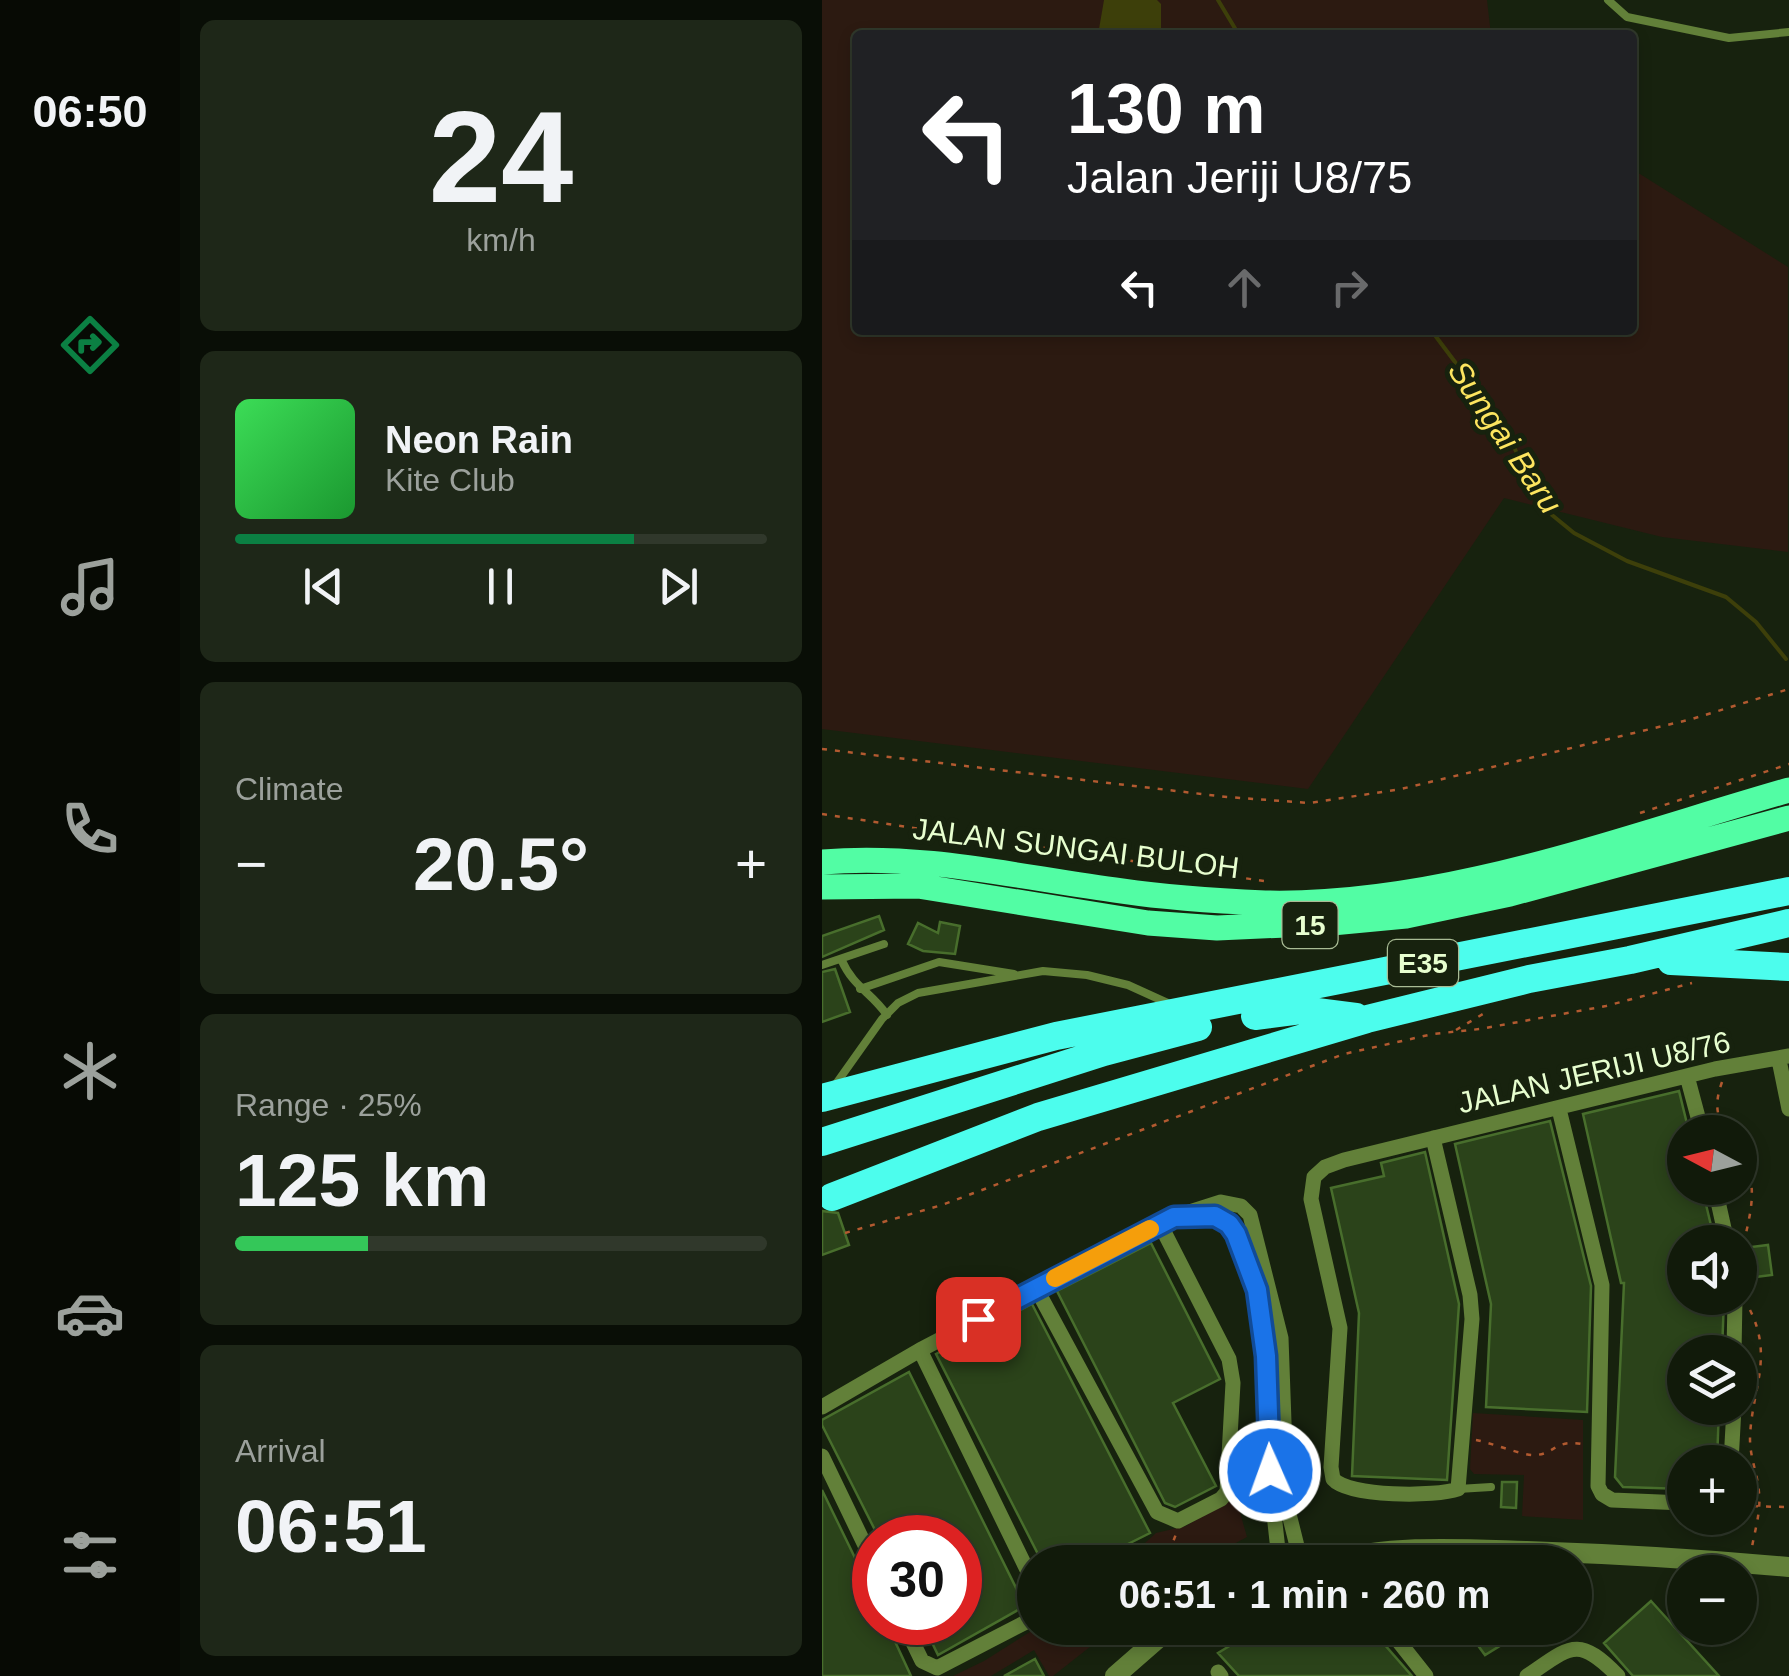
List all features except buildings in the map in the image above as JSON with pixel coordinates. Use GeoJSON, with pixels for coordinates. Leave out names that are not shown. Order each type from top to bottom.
{"type":"FeatureCollection","features":[{"type":"Feature","properties":{"kind":"highway","name":"JALAN SUNGAI BULOH"},"geometry":{"type":"LineString","coordinates":[[822,862],[872,858],[940,862],[1124,892],[1265,902],[1327,902],[1403,894],[1508,871],[1788,790]]}},
{"type":"Feature","properties":{"kind":"highway","name":"JALAN SUNGAI BULOH"},"geometry":{"type":"LineString","coordinates":[[822,887],[918,886],[1148,923],[1217,928],[1332,923],[1406,916],[1510,894],[1788,818]]}},
{"type":"Feature","properties":{"kind":"highway","name":"E35"},"geometry":{"type":"LineString","coordinates":[[825,1097],[1056,1036],[1788,890]]}},
{"type":"Feature","properties":{"kind":"highway","name":"E35"},"geometry":{"type":"LineString","coordinates":[[832,1198],[1038,1117],[1368,1019],[1528,979],[1788,923]]}},
{"type":"Feature","properties":{"kind":"highway"},"geometry":{"type":"LineString","coordinates":[[1630,960],[1788,967]]}},
{"type":"Feature","properties":{"kind":"highway"},"geometry":{"type":"LineString","coordinates":[[822,1142],[894,1116],[1176,1032],[1284,1010],[1368,1019]]}},
{"type":"Feature","properties":{"kind":"street","name":"JALAN JERIJI U8/76"},"geometry":{"type":"LineString","coordinates":[[1433,1138],[1471,1306],[1458,1489],[1437,1494],[1341,1487],[1333,1479],[1331,1467],[1340,1328],[1310,1194],[1314,1177],[1334,1163],[1433,1138],[1727,1066],[1784,1058],[1788,1108]]}},
{"type":"Feature","properties":{"kind":"street"},"geometry":{"type":"LineString","coordinates":[[1687,1076],[1697,1115]]}},
{"type":"Feature","properties":{"kind":"street"},"geometry":{"type":"LineString","coordinates":[[1559,1108],[1602,1285],[1598,1486],[1606,1497],[1626,1502],[1667,1503]]}},
{"type":"Feature","properties":{"kind":"street"},"geometry":{"type":"LineString","coordinates":[[822,1407],[920,1350],[1167,1220],[1221,1202],[1240,1206],[1250,1215],[1281,1338],[1286,1487],[1295,1545]]}},
{"type":"Feature","properties":{"kind":"street"},"geometry":{"type":"LineString","coordinates":[[1167,1220],[1215,1216],[1229,1224],[1257,1290],[1266,1356],[1272,1510],[1277,1545]]}},
{"type":"Feature","properties":{"kind":"street"},"geometry":{"type":"LineString","coordinates":[[1036,1288],[1157,1512],[1178,1521],[1221,1499],[1227,1492],[1233,1383],[1229,1359],[1167,1220]]}},
{"type":"Feature","properties":{"kind":"street"},"geometry":{"type":"LineString","coordinates":[[920,1350],[1017,1549]]}},
{"type":"Feature","properties":{"kind":"street"},"geometry":{"type":"LineString","coordinates":[[822,1456],[852,1518]]}},
{"type":"Feature","properties":{"kind":"street"},"geometry":{"type":"LineString","coordinates":[[1592,1555],[1667,1559]]}},
{"type":"Feature","properties":{"kind":"street"},"geometry":{"type":"LineString","coordinates":[[1757,1563],[1788,1561]]}},
{"type":"Feature","properties":{"kind":"street"},"geometry":{"type":"LineString","coordinates":[[982,1645],[1017,1627]]}},
{"type":"Feature","properties":{"kind":"street"},"geometry":{"type":"LineString","coordinates":[[914,1645],[922,1661],[937,1668],[982,1645]]}},
{"type":"Feature","properties":{"kind":"street"},"geometry":{"type":"LineString","coordinates":[[1115,1676],[1151,1645]]}},
{"type":"Feature","properties":{"kind":"street"},"geometry":{"type":"LineString","coordinates":[[1401,1645],[1426,1676]]}},
{"type":"Feature","properties":{"kind":"street"},"geometry":{"type":"LineString","coordinates":[[1526,1676],[1560,1653],[1576,1648],[1596,1653],[1618,1676]]}},
{"type":"Feature","properties":{"kind":"lane"},"geometry":{"type":"LineString","coordinates":[[1608,0],[1627,18],[1729,38],[1788,32]]}},
{"type":"Feature","properties":{"kind":"lane"},"geometry":{"type":"LineString","coordinates":[[822,965],[884,944]]}},
{"type":"Feature","properties":{"kind":"lane"},"geometry":{"type":"LineString","coordinates":[[841,959],[849,977],[876,999],[886,1015]]}},
{"type":"Feature","properties":{"kind":"lane"},"geometry":{"type":"LineString","coordinates":[[860,988],[939,962],[1019,975]]}},
{"type":"Feature","properties":{"kind":"lane"},"geometry":{"type":"LineString","coordinates":[[825,1097],[886,1015],[898,1003],[918,993],[1044,971],[1087,975],[1128,985],[1186,1011]]}},
{"type":"Feature","properties":{"kind":"lane"},"geometry":{"type":"LineString","coordinates":[[1458,1489],[1491,1487]]}},
{"type":"Feature","properties":{"kind":"path"},"geometry":{"type":"LineString","coordinates":[[822,749],[1226,797],[1310,802],[1401,789],[1692,720],[1788,689]]}},
{"type":"Feature","properties":{"kind":"path"},"geometry":{"type":"LineString","coordinates":[[1635,815],[1788,764]]}},
{"type":"Feature","properties":{"kind":"path"},"geometry":{"type":"LineString","coordinates":[[822,814],[1282,884]]}},
{"type":"Feature","properties":{"kind":"path"},"geometry":{"type":"LineString","coordinates":[[845,1233],[942,1205],[1344,1054],[1433,1034],[1606,1006],[1691,984]]}},
{"type":"Feature","properties":{"kind":"path"},"geometry":{"type":"LineString","coordinates":[[1717,1115],[1716,1103],[1727,1066]]}},
{"type":"Feature","properties":{"kind":"path"},"geometry":{"type":"LineString","coordinates":[[1748,1315],[1760,1336],[1760,1386],[1750,1438],[1759,1509],[1750,1555]]}},
{"type":"Feature","properties":{"kind":"path"},"geometry":{"type":"LineString","coordinates":[[1464,1438],[1496,1443],[1531,1456],[1567,1442],[1597,1447]]}},
{"type":"Feature","properties":{"kind":"path"},"geometry":{"type":"LineString","coordinates":[[1759,1509],[1788,1508]]}},
{"type":"Feature","properties":{"kind":"path"},"geometry":{"type":"LineString","coordinates":[[1171,1545],[1178,1521]]}},
{"type":"Feature","properties":{"kind":"shaded area"},"geometry":{"type":"Polygon","coordinates":[[[822,0],[1487,0],[1490,30],[852,30],[852,335],[1637,335],[1637,172],[1788,267],[1788,552],[1662,537],[1504,498],[1308,789],[822,729],[822,0]]]}},
{"type":"Feature","properties":{"kind":"shaded area"},"geometry":{"type":"Polygon","coordinates":[[[1104,0],[1157,0],[1161,4],[1161,30],[1099,30],[1104,0]]]}},
{"type":"Feature","properties":{"kind":"shaded area"},"geometry":{"type":"Polygon","coordinates":[[[1473,1413],[1583,1420],[1583,1520],[1522,1516],[1524,1475],[1474,1474],[1470,1469],[1473,1413]]]}},
{"type":"Feature","properties":{"kind":"shaded area"},"geometry":{"type":"Polygon","coordinates":[[[1235,1495],[1247,1537],[1232,1545],[1143,1545],[1156,1533],[1186,1526],[1235,1495]]]}},
{"type":"Feature","properties":{"kind":"shaded area"},"geometry":{"type":"Polygon","coordinates":[[[1017,1640],[1017,1645],[1092,1645],[1053,1676],[1049,1676],[1034,1650],[991,1676],[953,1676],[1017,1640]]]}},
{"type":"Feature","properties":{"kind":"waterway","name":"Sungai Baru"},"geometry":{"type":"LineString","coordinates":[[1218,0],[1236,30]]}},
{"type":"Feature","properties":{"kind":"waterway","name":"Sungai Baru"},"geometry":{"type":"LineString","coordinates":[[1435,335],[1506,430],[1534,490],[1552,515],[1574,533],[1627,561],[1726,597],[1756,622],[1786,659]]}},
{"type":"Feature","properties":{"kind":"slow traffic"},"geometry":{"type":"LineString","coordinates":[[1055,1278],[1150,1229]]}},
{"type":"Feature","properties":{"kind":"route"},"geometry":{"type":"LineString","coordinates":[[978,1319],[1174,1217],[1215,1216],[1229,1224],[1236,1234],[1257,1290],[1266,1356],[1270,1471]]}}]}
